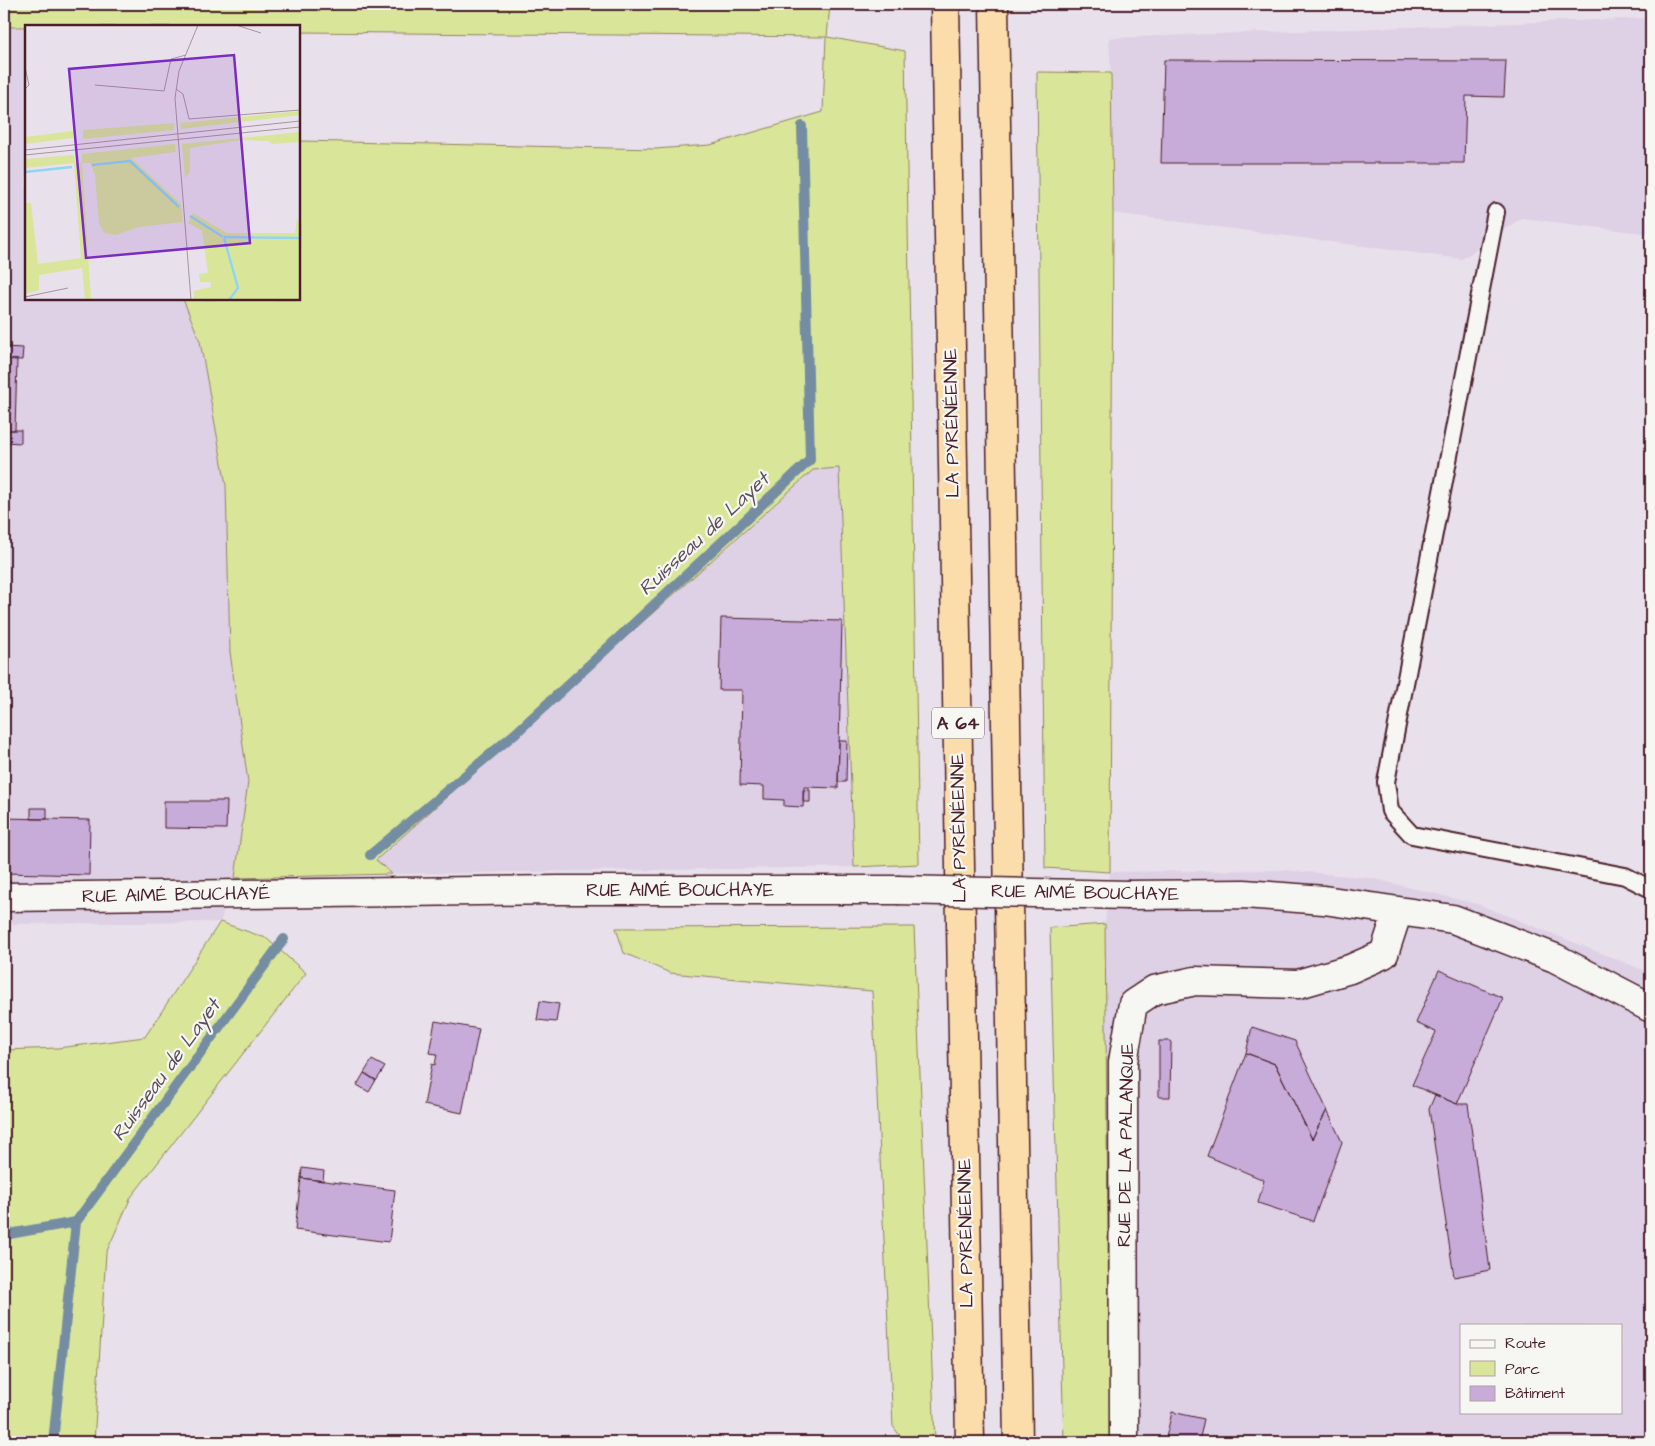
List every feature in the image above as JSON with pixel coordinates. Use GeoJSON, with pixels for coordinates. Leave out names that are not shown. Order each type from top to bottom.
{"type":"FeatureCollection","features":[{"type":"Feature","properties":{"kind":"highway","name":"LA PYRÉNÉENNE"},"geometry":{"type":"LineString","coordinates":[[945,4],[970,1442]]}},
{"type":"Feature","properties":{"kind":"highway","name":"A 64"},"geometry":{"type":"LineString","coordinates":[[994,4],[1018,1442]]}},
{"type":"Feature","properties":{"kind":"street","name":"RUE AIMÉ BOUCHAYE"},"geometry":{"type":"LineString","coordinates":[[348,894],[559,890],[897,890],[1129,895],[1244,894],[1324,900],[1453,919],[1555,958],[1651,1008]]}},
{"type":"Feature","properties":{"kind":"street","name":"RUE AIMÉ BOUCHAYÉ"},"geometry":{"type":"LineString","coordinates":[[4,897],[348,894]]}},
{"type":"Feature","properties":{"kind":"street","name":"RUE DE LA PALANQUE"},"geometry":{"type":"LineString","coordinates":[[1124,1442],[1123,1062],[1133,1004],[1154,990],[1195,981],[1298,984],[1350,969],[1384,954],[1398,911]]}},
{"type":"Feature","properties":{"kind":"lane"},"geometry":{"type":"LineString","coordinates":[[1496,212],[1386,782],[1390,812],[1412,835],[1625,876],[1651,888]]}},
{"type":"Feature","properties":{"kind":"shaded area"},"geometry":{"type":"Polygon","coordinates":[[[1651,18],[1651,234],[1521,218],[1462,259],[1113,213],[1109,38],[1651,18]]]}},
{"type":"Feature","properties":{"kind":"shaded area"},"geometry":{"type":"Polygon","coordinates":[[[4,27],[25,28],[25,300],[183,300],[200,341],[226,485],[230,652],[248,782],[235,878],[220,922],[4,924],[4,27]]]}},
{"type":"Feature","properties":{"kind":"shaded area"},"geometry":{"type":"Polygon","coordinates":[[[839,468],[854,867],[392,874],[376,860],[813,470],[839,468]]]}},
{"type":"Feature","properties":{"kind":"shaded area"},"geometry":{"type":"Polygon","coordinates":[[[1283,870],[1371,878],[1480,905],[1643,970],[1651,975],[1651,1442],[1108,1442],[1105,924],[1110,872],[1283,870]]]}},
{"type":"Feature","properties":{"kind":"green space"},"geometry":{"type":"Polygon","coordinates":[[[4,4],[830,4],[827,37],[905,51],[919,864],[854,867],[839,468],[813,470],[376,860],[392,874],[235,878],[248,782],[230,652],[226,485],[200,341],[183,300],[300,300],[300,141],[655,149],[710,145],[823,112],[826,37],[300,32],[300,25],[25,25],[25,27],[4,27],[4,4]]]}},
{"type":"Feature","properties":{"kind":"green space"},"geometry":{"type":"Polygon","coordinates":[[[1037,72],[1111,73],[1113,213],[1110,872],[1045,868],[1037,72]]]}},
{"type":"Feature","properties":{"kind":"green space"},"geometry":{"type":"Polygon","coordinates":[[[220,922],[266,938],[306,973],[131,1197],[106,1253],[94,1442],[4,1442],[4,1050],[58,1048],[145,1037],[220,922]]]}},
{"type":"Feature","properties":{"kind":"green space"},"geometry":{"type":"Polygon","coordinates":[[[1105,924],[1110,1442],[1064,1442],[1050,928],[1105,924]]]}},
{"type":"Feature","properties":{"kind":"green space"},"geometry":{"type":"Polygon","coordinates":[[[914,927],[935,1442],[904,1442],[893,1426],[872,991],[670,973],[624,953],[616,928],[914,927]]]}},
{"type":"Feature","properties":{"kind":"building"},"geometry":{"type":"Polygon","coordinates":[[[1164,60],[1506,61],[1504,97],[1466,96],[1464,163],[1161,163],[1164,60]]]}},
{"type":"Feature","properties":{"kind":"building"},"geometry":{"type":"Polygon","coordinates":[[[1651,136],[1651,170],[1647,169],[1651,136]]]}},
{"type":"Feature","properties":{"kind":"building"},"geometry":{"type":"Polygon","coordinates":[[[4,347],[23,348],[22,360],[4,359],[4,347]]]}},
{"type":"Feature","properties":{"kind":"building"},"geometry":{"type":"Polygon","coordinates":[[[4,359],[17,360],[15,430],[4,430],[4,359]]]}},
{"type":"Feature","properties":{"kind":"building"},"geometry":{"type":"Polygon","coordinates":[[[4,430],[21,430],[21,443],[4,442],[4,430]]]}},
{"type":"Feature","properties":{"kind":"building"},"geometry":{"type":"Polygon","coordinates":[[[721,618],[842,621],[838,788],[804,787],[803,807],[784,806],[784,800],[764,799],[764,786],[740,785],[742,690],[719,690],[721,618]]]}},
{"type":"Feature","properties":{"kind":"building"},"geometry":{"type":"Polygon","coordinates":[[[839,741],[847,741],[846,782],[838,782],[839,741]]]}},
{"type":"Feature","properties":{"kind":"building"},"geometry":{"type":"Polygon","coordinates":[[[803,790],[810,790],[810,802],[803,802],[803,790]]]}},
{"type":"Feature","properties":{"kind":"building"},"geometry":{"type":"Polygon","coordinates":[[[164,801],[227,801],[226,829],[164,828],[164,801]]]}},
{"type":"Feature","properties":{"kind":"building"},"geometry":{"type":"Polygon","coordinates":[[[31,808],[47,808],[47,819],[31,819],[31,808]]]}},
{"type":"Feature","properties":{"kind":"building"},"geometry":{"type":"Polygon","coordinates":[[[4,818],[90,820],[89,875],[4,873],[4,818]]]}},
{"type":"Feature","properties":{"kind":"building"},"geometry":{"type":"Polygon","coordinates":[[[1439,970],[1503,998],[1457,1104],[1412,1085],[1436,1032],[1416,1023],[1439,970]]]}},
{"type":"Feature","properties":{"kind":"building"},"geometry":{"type":"Polygon","coordinates":[[[540,1001],[559,1004],[556,1022],[537,1020],[540,1001]]]}},
{"type":"Feature","properties":{"kind":"building"},"geometry":{"type":"Polygon","coordinates":[[[435,1021],[479,1029],[462,1113],[424,1105],[432,1064],[435,1065],[437,1054],[429,1053],[435,1021]]]}},
{"type":"Feature","properties":{"kind":"building"},"geometry":{"type":"Polygon","coordinates":[[[1252,1027],[1295,1041],[1327,1110],[1312,1139],[1275,1064],[1246,1053],[1252,1027]]]}},
{"type":"Feature","properties":{"kind":"building"},"geometry":{"type":"Polygon","coordinates":[[[1159,1041],[1171,1041],[1170,1097],[1159,1097],[1159,1041]]]}},
{"type":"Feature","properties":{"kind":"building"},"geometry":{"type":"Polygon","coordinates":[[[1246,1053],[1275,1064],[1312,1139],[1327,1110],[1342,1142],[1313,1221],[1258,1203],[1264,1180],[1207,1156],[1246,1053]]]}},
{"type":"Feature","properties":{"kind":"building"},"geometry":{"type":"Polygon","coordinates":[[[372,1060],[385,1067],[376,1081],[364,1073],[372,1060]]]}},
{"type":"Feature","properties":{"kind":"building"},"geometry":{"type":"Polygon","coordinates":[[[364,1073],[376,1080],[369,1092],[357,1085],[364,1073]]]}},
{"type":"Feature","properties":{"kind":"building"},"geometry":{"type":"Polygon","coordinates":[[[1435,1095],[1457,1104],[1468,1104],[1490,1270],[1454,1277],[1429,1109],[1435,1095]]]}},
{"type":"Feature","properties":{"kind":"building"},"geometry":{"type":"Polygon","coordinates":[[[302,1168],[324,1171],[323,1181],[301,1178],[302,1168]]]}},
{"type":"Feature","properties":{"kind":"building"},"geometry":{"type":"Polygon","coordinates":[[[301,1178],[395,1190],[389,1242],[295,1230],[301,1178]]]}},
{"type":"Feature","properties":{"kind":"building"},"geometry":{"type":"Polygon","coordinates":[[[1172,1412],[1204,1419],[1199,1442],[1165,1442],[1172,1412]]]}},
{"type":"Feature","properties":{"kind":"waterway","name":"Ruisseau de Layet"},"geometry":{"type":"LineString","coordinates":[[370,855],[518,731],[810,460],[802,126]]}},
{"type":"Feature","properties":{"kind":"waterway","name":"Ruisseau de Layet"},"geometry":{"type":"LineString","coordinates":[[76,1222],[284,939]]}},
{"type":"Feature","properties":{"kind":"waterway"},"geometry":{"type":"LineString","coordinates":[[4,1235],[76,1222]]}},
{"type":"Feature","properties":{"kind":"waterway"},"geometry":{"type":"LineString","coordinates":[[53,1442],[76,1222]]}}]}
